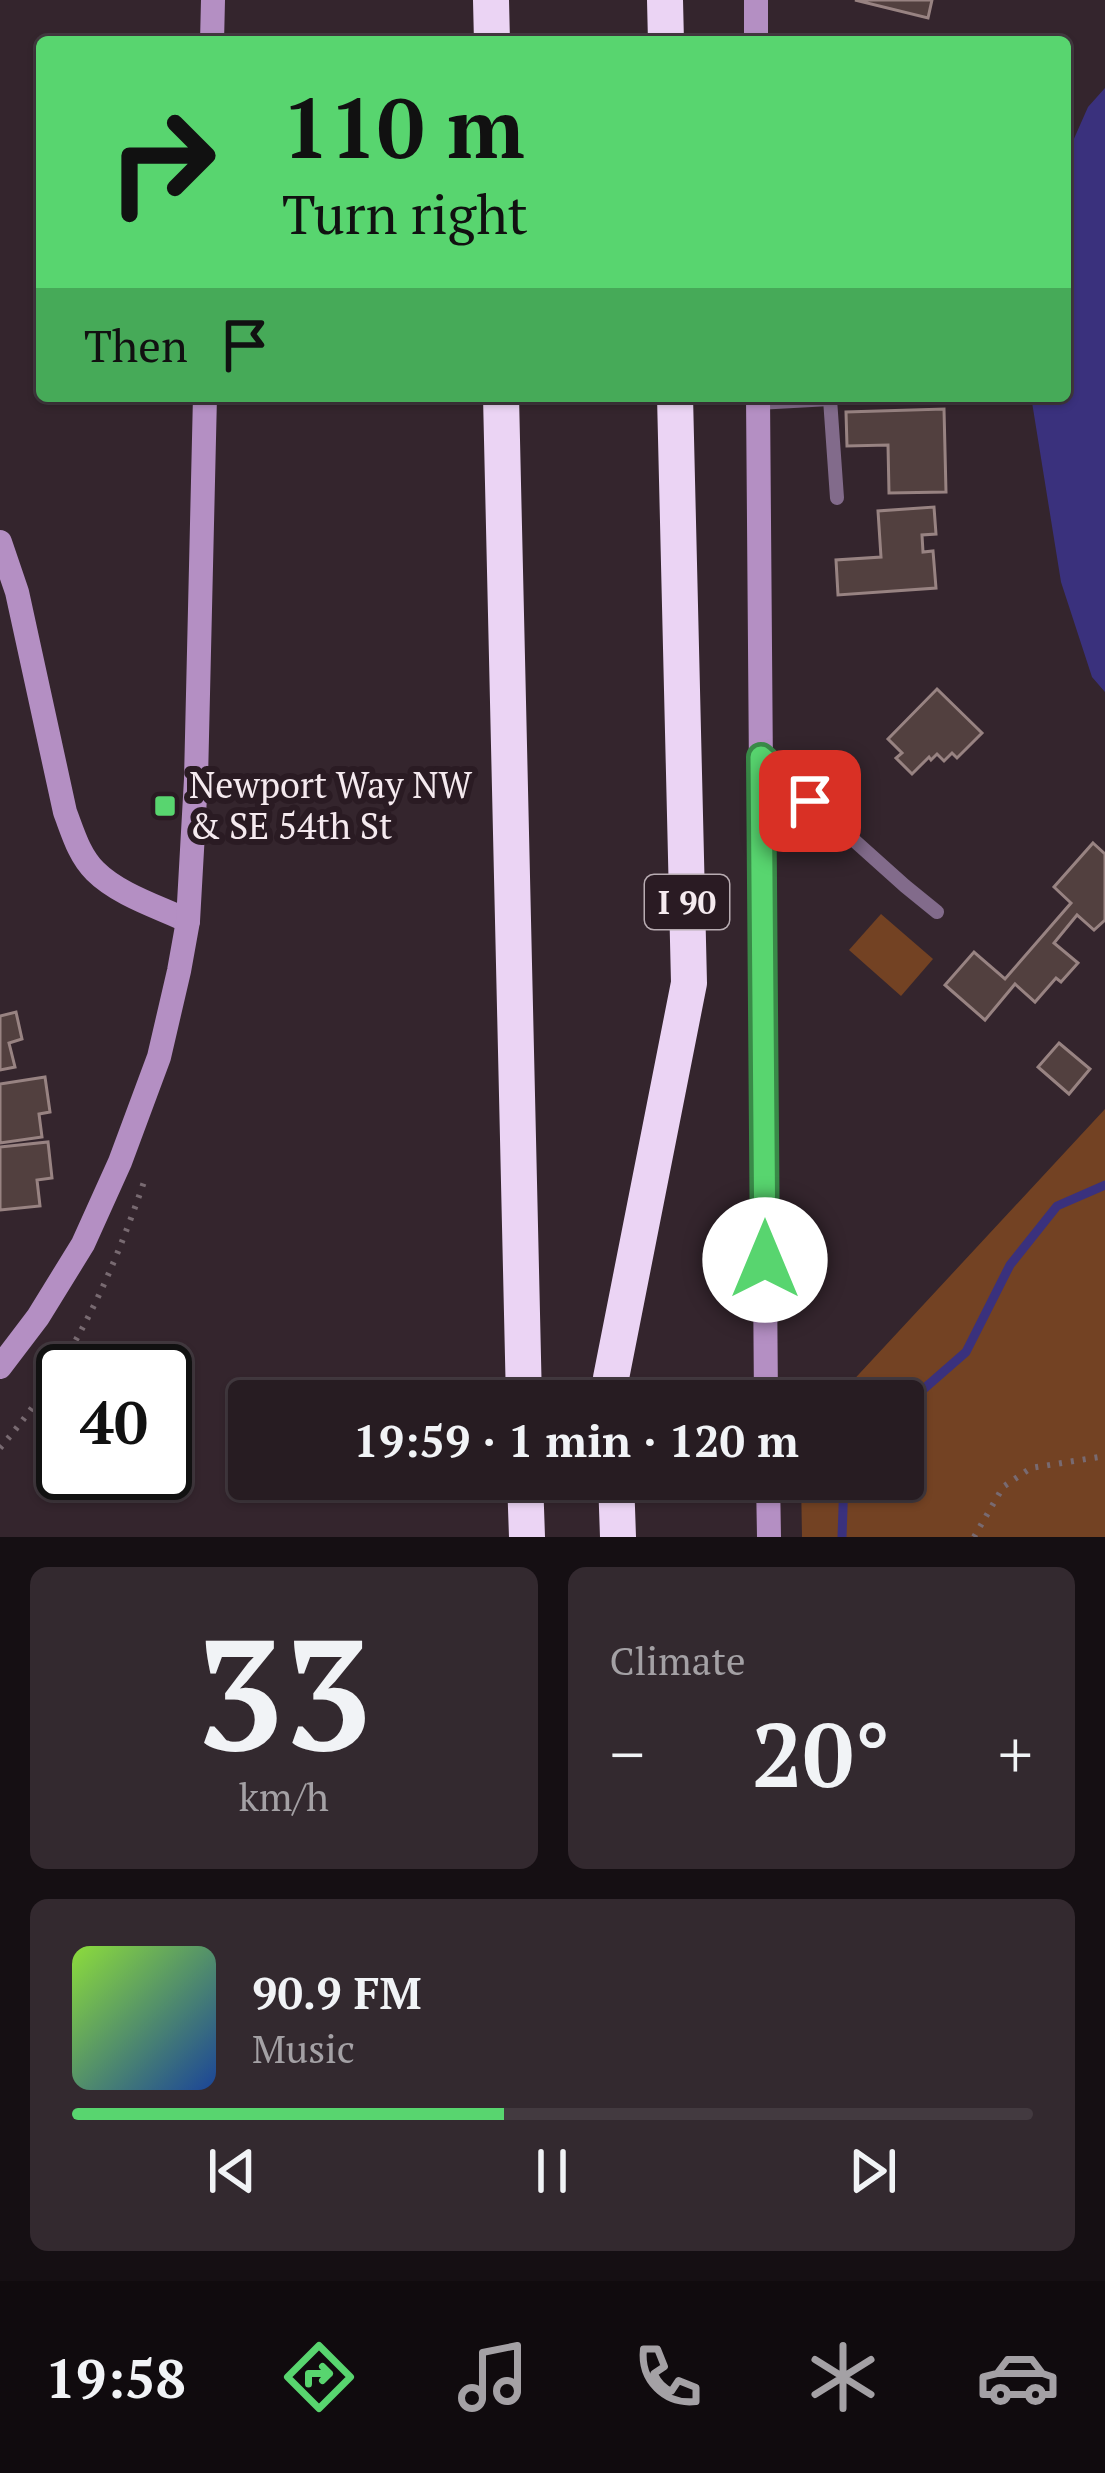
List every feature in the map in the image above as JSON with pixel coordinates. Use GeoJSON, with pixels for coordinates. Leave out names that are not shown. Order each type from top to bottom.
{"type":"FeatureCollection","features":[{"type":"Feature","properties":{"kind":"highway"},"geometry":{"type":"LineString","coordinates":[[491,0],[492,36]]}},
{"type":"Feature","properties":{"kind":"highway"},"geometry":{"type":"LineString","coordinates":[[665,0],[666,36]]}},
{"type":"Feature","properties":{"kind":"highway"},"geometry":{"type":"LineString","coordinates":[[500,402],[523,1380]]}},
{"type":"Feature","properties":{"kind":"highway","name":"I 90"},"geometry":{"type":"LineString","coordinates":[[611,1380],[689,983],[675,402]]}},
{"type":"Feature","properties":{"kind":"highway"},"geometry":{"type":"LineString","coordinates":[[526,1500],[527,1537]]}},
{"type":"Feature","properties":{"kind":"highway"},"geometry":{"type":"LineString","coordinates":[[617,1500],[618,1537]]}},
{"type":"Feature","properties":{"kind":"street"},"geometry":{"type":"LineString","coordinates":[[212,36],[213,0]]}},
{"type":"Feature","properties":{"kind":"street"},"geometry":{"type":"LineString","coordinates":[[756,0],[756,36]]}},
{"type":"Feature","properties":{"kind":"street"},"geometry":{"type":"LineString","coordinates":[[0,1367],[38,1317],[82,1244],[120,1162],[159,1057],[188,921],[205,402]]}},
{"type":"Feature","properties":{"kind":"street"},"geometry":{"type":"LineString","coordinates":[[758,402],[766,1380]]}},
{"type":"Feature","properties":{"kind":"street"},"geometry":{"type":"LineString","coordinates":[[0,542],[17,592],[65,812],[77,845],[95,871],[116,886],[188,921]]}},
{"type":"Feature","properties":{"kind":"street"},"geometry":{"type":"LineString","coordinates":[[769,1500],[770,1537]]}},
{"type":"Feature","properties":{"kind":"lane"},"geometry":{"type":"LineString","coordinates":[[830,402],[838,498]]}},
{"type":"Feature","properties":{"kind":"lane"},"geometry":{"type":"LineString","coordinates":[[761,757],[938,912]]}},
{"type":"Feature","properties":{"kind":"path"},"geometry":{"type":"LineString","coordinates":[[0,1448],[58,1373],[83,1331]]}},
{"type":"Feature","properties":{"kind":"path"},"geometry":{"type":"LineString","coordinates":[[974,1537],[1004,1487],[1031,1468],[1105,1456]]}},
{"type":"Feature","properties":{"kind":"shaded area"},"geometry":{"type":"Polygon","coordinates":[[[1105,88],[1105,692],[1092,677],[1061,582],[1032,402],[1071,402],[1071,145],[1088,107],[1105,88]]]}},
{"type":"Feature","properties":{"kind":"shaded area"},"geometry":{"type":"Polygon","coordinates":[[[881,914],[933,959],[901,996],[849,950],[881,914]]]}},
{"type":"Feature","properties":{"kind":"shaded area"},"geometry":{"type":"Polygon","coordinates":[[[1105,1109],[1105,1537],[802,1537],[801,1500],[924,1500],[924,1380],[853,1380],[1105,1109]]]}},
{"type":"Feature","properties":{"kind":"building"},"geometry":{"type":"Polygon","coordinates":[[[855,0],[932,0],[928,18],[855,0]]]}},
{"type":"Feature","properties":{"kind":"building"},"geometry":{"type":"Polygon","coordinates":[[[944,409],[946,492],[889,493],[888,445],[847,446],[846,412],[944,409]]]}},
{"type":"Feature","properties":{"kind":"building"},"geometry":{"type":"Polygon","coordinates":[[[934,507],[936,534],[922,535],[923,552],[933,551],[936,588],[838,595],[836,560],[881,557],[878,511],[934,507]]]}},
{"type":"Feature","properties":{"kind":"building"},"geometry":{"type":"Polygon","coordinates":[[[937,689],[982,733],[957,758],[952,753],[944,761],[937,754],[912,774],[896,758],[902,753],[888,739],[937,689]]]}},
{"type":"Feature","properties":{"kind":"building"},"geometry":{"type":"Polygon","coordinates":[[[1093,843],[1105,854],[1105,920],[1094,930],[1077,915],[1054,943],[1078,963],[1061,982],[1056,978],[1035,1002],[1015,984],[985,1020],[945,985],[974,952],[1005,979],[1071,903],[1054,887],[1093,843]]]}},
{"type":"Feature","properties":{"kind":"building"},"geometry":{"type":"Polygon","coordinates":[[[16,1012],[22,1039],[9,1043],[15,1067],[0,1070],[0,1016],[16,1012]]]}},
{"type":"Feature","properties":{"kind":"building"},"geometry":{"type":"Polygon","coordinates":[[[1059,1043],[1090,1069],[1069,1094],[1038,1067],[1059,1043]]]}},
{"type":"Feature","properties":{"kind":"building"},"geometry":{"type":"Polygon","coordinates":[[[45,1077],[50,1112],[39,1114],[42,1137],[0,1143],[0,1084],[45,1077]]]}},
{"type":"Feature","properties":{"kind":"building"},"geometry":{"type":"Polygon","coordinates":[[[48,1142],[52,1178],[37,1180],[40,1206],[0,1210],[0,1147],[48,1142]]]}},
{"type":"Feature","properties":{"kind":"waterway"},"geometry":{"type":"LineString","coordinates":[[924,1389],[966,1352],[1010,1265],[1057,1206],[1105,1185]]}},
{"type":"Feature","properties":{"kind":"waterway"},"geometry":{"type":"LineString","coordinates":[[842,1537],[843,1500]]}},
{"type":"Feature","properties":{"kind":"place","name":"Newport Way NW & SE 54th St"},"geometry":{"type":"Point","coordinates":[165,806]}},
{"type":"Feature","properties":{"kind":"route"},"geometry":{"type":"LineString","coordinates":[[765,1260],[761,757],[810,801]]}}]}
